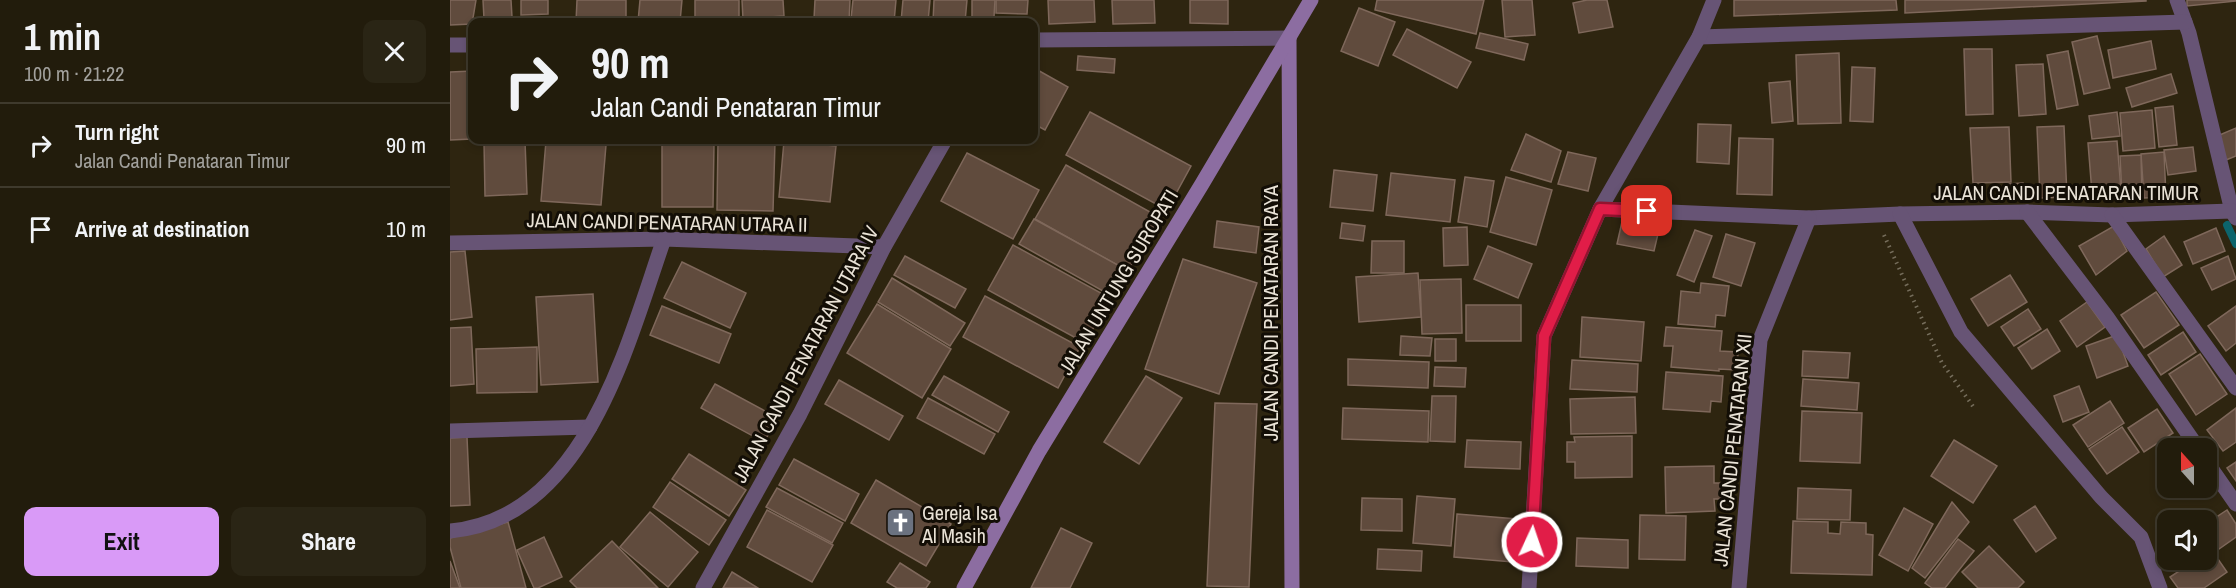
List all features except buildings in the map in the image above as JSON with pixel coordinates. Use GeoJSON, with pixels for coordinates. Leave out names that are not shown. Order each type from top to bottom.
{"type":"FeatureCollection","features":[{"type":"Feature","properties":{"kind":"main road","name":"JALAN UNTUNG SUROPATI"},"geometry":{"type":"LineString","coordinates":[[964,588],[1039,451],[1311,0]]}},
{"type":"Feature","properties":{"kind":"main road","name":"JALAN CANDI PENATARAN RAYA"},"geometry":{"type":"LineString","coordinates":[[1289,38],[1292,588]]}},
{"type":"Feature","properties":{"kind":"street"},"geometry":{"type":"LineString","coordinates":[[1529,588],[1544,336],[1600,209],[1699,37],[1714,0]]}},
{"type":"Feature","properties":{"kind":"street","name":"JALAN CANDI PENATARAN TIMUR"},"geometry":{"type":"LineString","coordinates":[[1600,209],[1809,218],[2027,212],[2234,215],[2178,0]]}},
{"type":"Feature","properties":{"kind":"street"},"geometry":{"type":"LineString","coordinates":[[1699,37],[2185,22]]}},
{"type":"Feature","properties":{"kind":"street"},"geometry":{"type":"LineString","coordinates":[[1038,40],[1289,38]]}},
{"type":"Feature","properties":{"kind":"street"},"geometry":{"type":"LineString","coordinates":[[450,45],[468,45]]}},
{"type":"Feature","properties":{"kind":"street","name":"JALAN CANDI PENATARAN UTARA IV"},"geometry":{"type":"LineString","coordinates":[[703,588],[800,414],[885,247],[943,144]]}},
{"type":"Feature","properties":{"kind":"street"},"geometry":{"type":"LineString","coordinates":[[2027,212],[2107,317],[2191,438]]}},
{"type":"Feature","properties":{"kind":"street"},"geometry":{"type":"LineString","coordinates":[[1900,214],[1961,332],[2101,497],[2141,537],[2160,588]]}},
{"type":"Feature","properties":{"kind":"street"},"geometry":{"type":"LineString","coordinates":[[2112,215],[2236,388]]}},
{"type":"Feature","properties":{"kind":"street","name":"JALAN CANDI PENATARAN XII"},"geometry":{"type":"LineString","coordinates":[[1738,588],[1761,340],[1809,218]]}},
{"type":"Feature","properties":{"kind":"street"},"geometry":{"type":"LineString","coordinates":[[450,531],[479,526],[497,519],[530,501],[555,477],[590,427],[613,384],[664,239]]}},
{"type":"Feature","properties":{"kind":"street","name":"JALAN CANDI PENATARAN UTARA II"},"geometry":{"type":"LineString","coordinates":[[450,243],[664,239],[885,247]]}},
{"type":"Feature","properties":{"kind":"street"},"geometry":{"type":"LineString","coordinates":[[450,431],[590,427]]}},
{"type":"Feature","properties":{"kind":"street"},"geometry":{"type":"LineString","coordinates":[[2217,477],[2236,504]]}},
{"type":"Feature","properties":{"kind":"path"},"geometry":{"type":"LineString","coordinates":[[1875,215],[1942,363],[1975,409]]}},
{"type":"Feature","properties":{"kind":"waterway"},"geometry":{"type":"LineString","coordinates":[[2227,225],[2236,244]]}},
{"type":"Feature","properties":{"kind":"place","name":"Gereja Isa Al Masih"},"geometry":{"type":"Point","coordinates":[901,523]}},
{"type":"Feature","properties":{"kind":"route"},"geometry":{"type":"LineString","coordinates":[[1532,542],[1544,336],[1600,209],[1647,211]]}}]}
